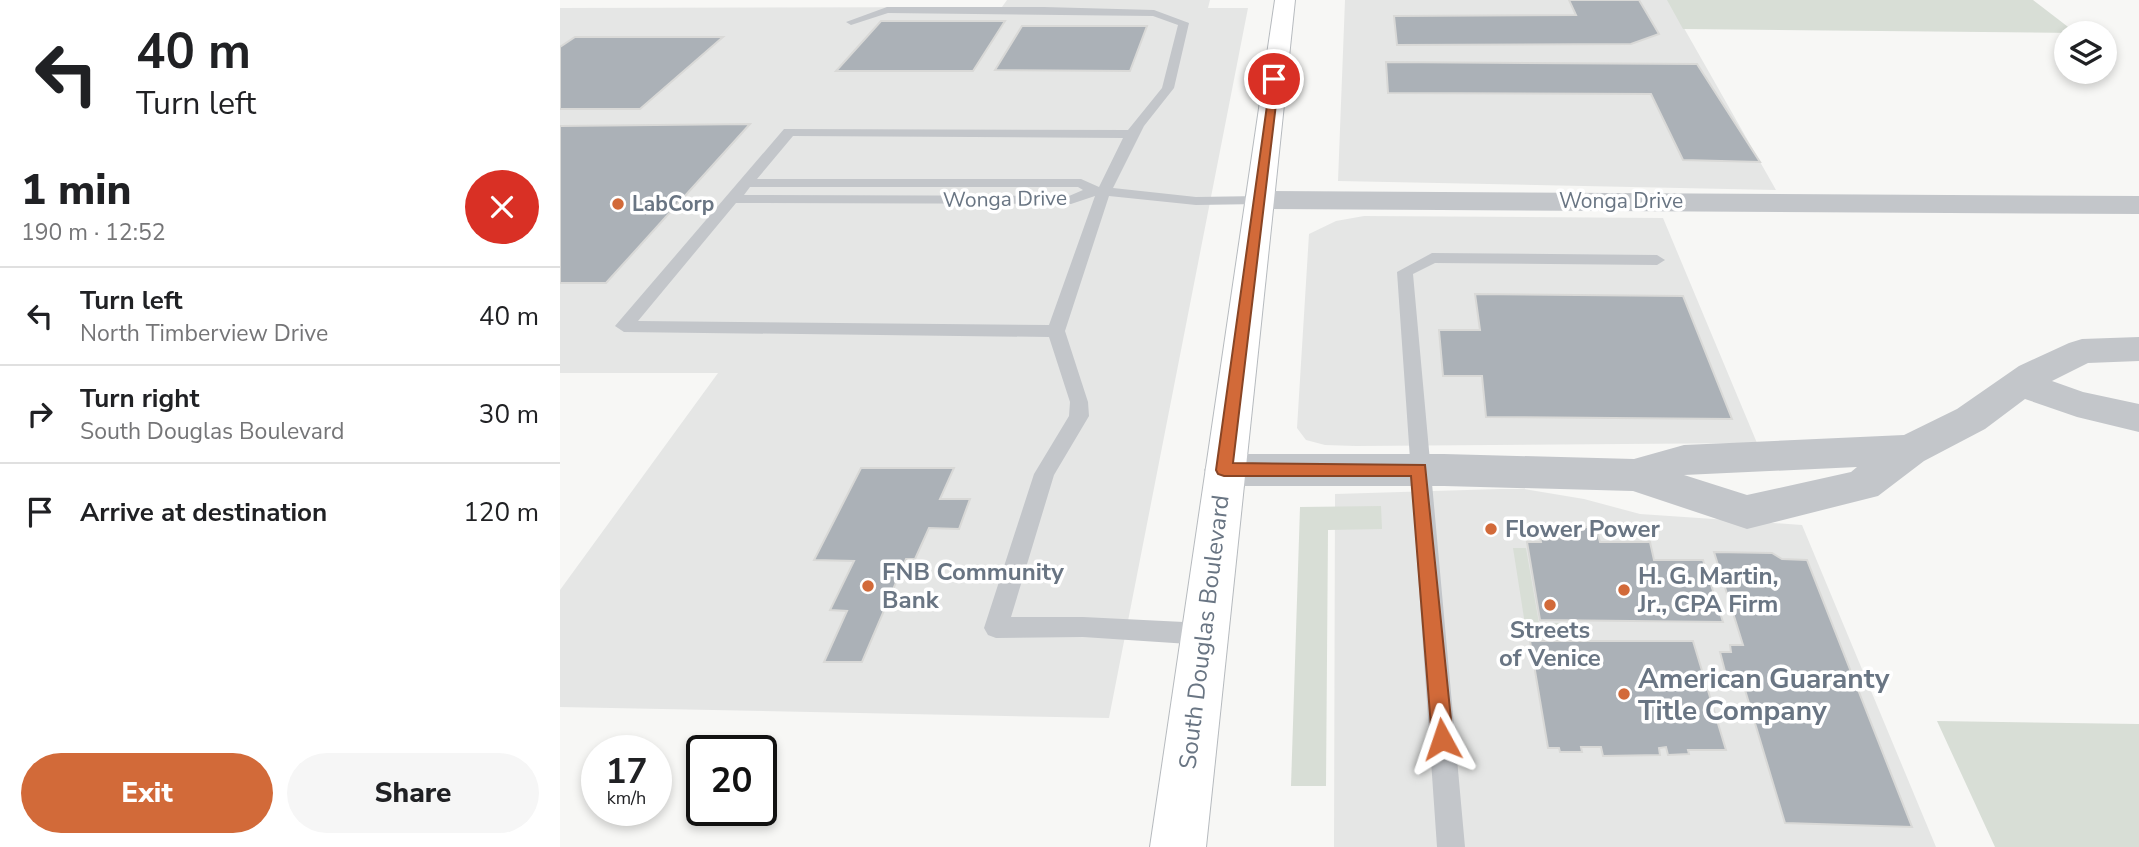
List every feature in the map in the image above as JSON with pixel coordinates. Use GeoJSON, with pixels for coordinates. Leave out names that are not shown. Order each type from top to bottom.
{"type":"FeatureCollection","features":[{"type":"Feature","properties":{"kind":"main road","name":"South Douglas Boulevard"},"geometry":{"type":"LineString","coordinates":[[1178,847],[1285,0]]}},
{"type":"Feature","properties":{"kind":"street","name":"Wonga Drive"},"geometry":{"type":"LineString","coordinates":[[1260,201],[2139,205]]}},
{"type":"Feature","properties":{"kind":"street"},"geometry":{"type":"LineString","coordinates":[[1224,470],[1419,470],[1634,475],[1747,512],[1863,485],[1910,450],[1971,419],[2020,383],[2082,351],[2139,349]]}},
{"type":"Feature","properties":{"kind":"street"},"geometry":{"type":"LineString","coordinates":[[2020,383],[2077,404],[2139,418]]}},
{"type":"Feature","properties":{"kind":"street"},"geometry":{"type":"LineString","coordinates":[[1634,475],[1684,460],[1910,450]]}},
{"type":"Feature","properties":{"kind":"lane"},"geometry":{"type":"LineString","coordinates":[[851,22],[887,10],[1031,10],[1154,13],[1184,23],[1167,90],[1154,102],[1099,191],[1056,331],[1079,402],[1079,416],[1044,474],[996,628],[1083,627],[1204,634]]}},
{"type":"Feature","properties":{"kind":"lane"},"geometry":{"type":"LineString","coordinates":[[1056,331],[624,326],[789,132],[1133,134]]}},
{"type":"Feature","properties":{"kind":"lane","name":"Wonga Drive"},"geometry":{"type":"LineString","coordinates":[[746,183],[1081,183],[1099,191],[1196,201],[1260,201]]}},
{"type":"Feature","properties":{"kind":"lane","name":"Wonga Drive"},"geometry":{"type":"LineString","coordinates":[[733,199],[1071,200],[1099,191]]}},
{"type":"Feature","properties":{"kind":"lane"},"geometry":{"type":"LineString","coordinates":[[1451,847],[1405,272],[1432,258],[1657,260]]}},
{"type":"Feature","properties":{"kind":"shaded area"},"geometry":{"type":"Polygon","coordinates":[[[1007,0],[1210,0],[1208,8],[1248,8],[1109,718],[560,707],[560,590],[718,373],[560,373],[560,8],[1002,7],[1007,0]]]}},
{"type":"Feature","properties":{"kind":"shaded area"},"geometry":{"type":"Polygon","coordinates":[[[1345,0],[1668,0],[1776,190],[1338,181],[1345,0]]]}},
{"type":"Feature","properties":{"kind":"shaded area"},"geometry":{"type":"Polygon","coordinates":[[[1667,0],[2033,0],[2060,21],[2054,21],[2054,33],[1683,29],[1667,0]]]}},
{"type":"Feature","properties":{"kind":"shaded area"},"geometry":{"type":"Polygon","coordinates":[[[1364,216],[1663,218],[1757,443],[1356,446],[1325,445],[1306,440],[1297,428],[1309,234],[1336,221],[1364,216]]]}},
{"type":"Feature","properties":{"kind":"shaded area"},"geometry":{"type":"Polygon","coordinates":[[[1524,489],[1584,499],[1640,514],[1802,525],[1936,847],[1334,847],[1335,494],[1524,489]]]}},
{"type":"Feature","properties":{"kind":"shaded area"},"geometry":{"type":"Polygon","coordinates":[[[1381,506],[1382,529],[1328,530],[1326,786],[1291,786],[1300,507],[1381,506]]]}},
{"type":"Feature","properties":{"kind":"shaded area"},"geometry":{"type":"Polygon","coordinates":[[[1513,548],[1526,548],[1539,623],[1565,623],[1567,637],[1527,637],[1513,548]]]}},
{"type":"Feature","properties":{"kind":"shaded area"},"geometry":{"type":"Polygon","coordinates":[[[1937,721],[2139,724],[2139,847],[1995,847],[1937,721]]]}},
{"type":"Feature","properties":{"kind":"building"},"geometry":{"type":"Polygon","coordinates":[[[1569,0],[1639,0],[1659,34],[1631,44],[1397,45],[1394,16],[1576,15],[1569,0]]]}},
{"type":"Feature","properties":{"kind":"building"},"geometry":{"type":"Polygon","coordinates":[[[881,21],[1005,21],[973,71],[836,71],[881,21]]]}},
{"type":"Feature","properties":{"kind":"building"},"geometry":{"type":"Polygon","coordinates":[[[1022,26],[1147,26],[1130,71],[995,70],[1022,26]]]}},
{"type":"Feature","properties":{"kind":"building"},"geometry":{"type":"Polygon","coordinates":[[[575,37],[723,37],[640,109],[560,109],[560,47],[575,37]]]}},
{"type":"Feature","properties":{"kind":"building"},"geometry":{"type":"Polygon","coordinates":[[[1386,62],[1697,64],[1760,162],[1683,160],[1651,94],[1388,93],[1386,62]]]}},
{"type":"Feature","properties":{"kind":"building","name":"LabCorp"},"geometry":{"type":"Polygon","coordinates":[[[750,124],[606,283],[560,283],[560,126],[750,124]]]}},
{"type":"Feature","properties":{"kind":"building"},"geometry":{"type":"Polygon","coordinates":[[[1475,294],[1683,296],[1732,419],[1486,417],[1482,376],[1443,376],[1439,330],[1480,330],[1475,294]]]}},
{"type":"Feature","properties":{"kind":"building","name":"FNB Community Bank"},"geometry":{"type":"Polygon","coordinates":[[[861,468],[954,468],[940,499],[970,499],[959,529],[929,528],[915,559],[906,559],[862,662],[824,662],[847,611],[830,610],[854,561],[814,560],[861,468]]]}},
{"type":"Feature","properties":{"kind":"building","name":"H. G. Martin, Jr., CPA Firm"},"geometry":{"type":"Polygon","coordinates":[[[1538,527],[1596,527],[1600,542],[1650,542],[1654,560],[1703,560],[1723,622],[1540,620],[1527,542],[1541,542],[1538,527]]]}},
{"type":"Feature","properties":{"kind":"building"},"geometry":{"type":"Polygon","coordinates":[[[1714,552],[1772,553],[1782,559],[1807,560],[1912,827],[1785,823],[1742,680],[1727,679],[1720,652],[1731,652],[1730,645],[1743,645],[1714,552]]]}},
{"type":"Feature","properties":{"kind":"building","name":"American Guaranty Title Company"},"geometry":{"type":"Polygon","coordinates":[[[1530,641],[1693,641],[1726,750],[1688,750],[1689,754],[1668,755],[1666,747],[1659,748],[1660,755],[1603,756],[1601,747],[1581,747],[1582,752],[1560,752],[1559,748],[1548,748],[1530,641]]]}},
{"type":"Feature","properties":{"kind":"place","name":"LabCorp"},"geometry":{"type":"Point","coordinates":[618,204]}},
{"type":"Feature","properties":{"kind":"place","name":"Flower Power"},"geometry":{"type":"Point","coordinates":[1491,529]}},
{"type":"Feature","properties":{"kind":"place","name":"FNB Community Bank"},"geometry":{"type":"Point","coordinates":[868,586]}},
{"type":"Feature","properties":{"kind":"place","name":"H. G. Martin, Jr., CPA Firm"},"geometry":{"type":"Point","coordinates":[1624,590]}},
{"type":"Feature","properties":{"kind":"place","name":"Streets of Venice"},"geometry":{"type":"Point","coordinates":[1550,605]}},
{"type":"Feature","properties":{"kind":"place","name":"American Guaranty Title Company"},"geometry":{"type":"Point","coordinates":[1624,694]}},
{"type":"Feature","properties":{"kind":"route"},"geometry":{"type":"LineString","coordinates":[[1274,79],[1224,470],[1419,470],[1442,739]]}}]}
